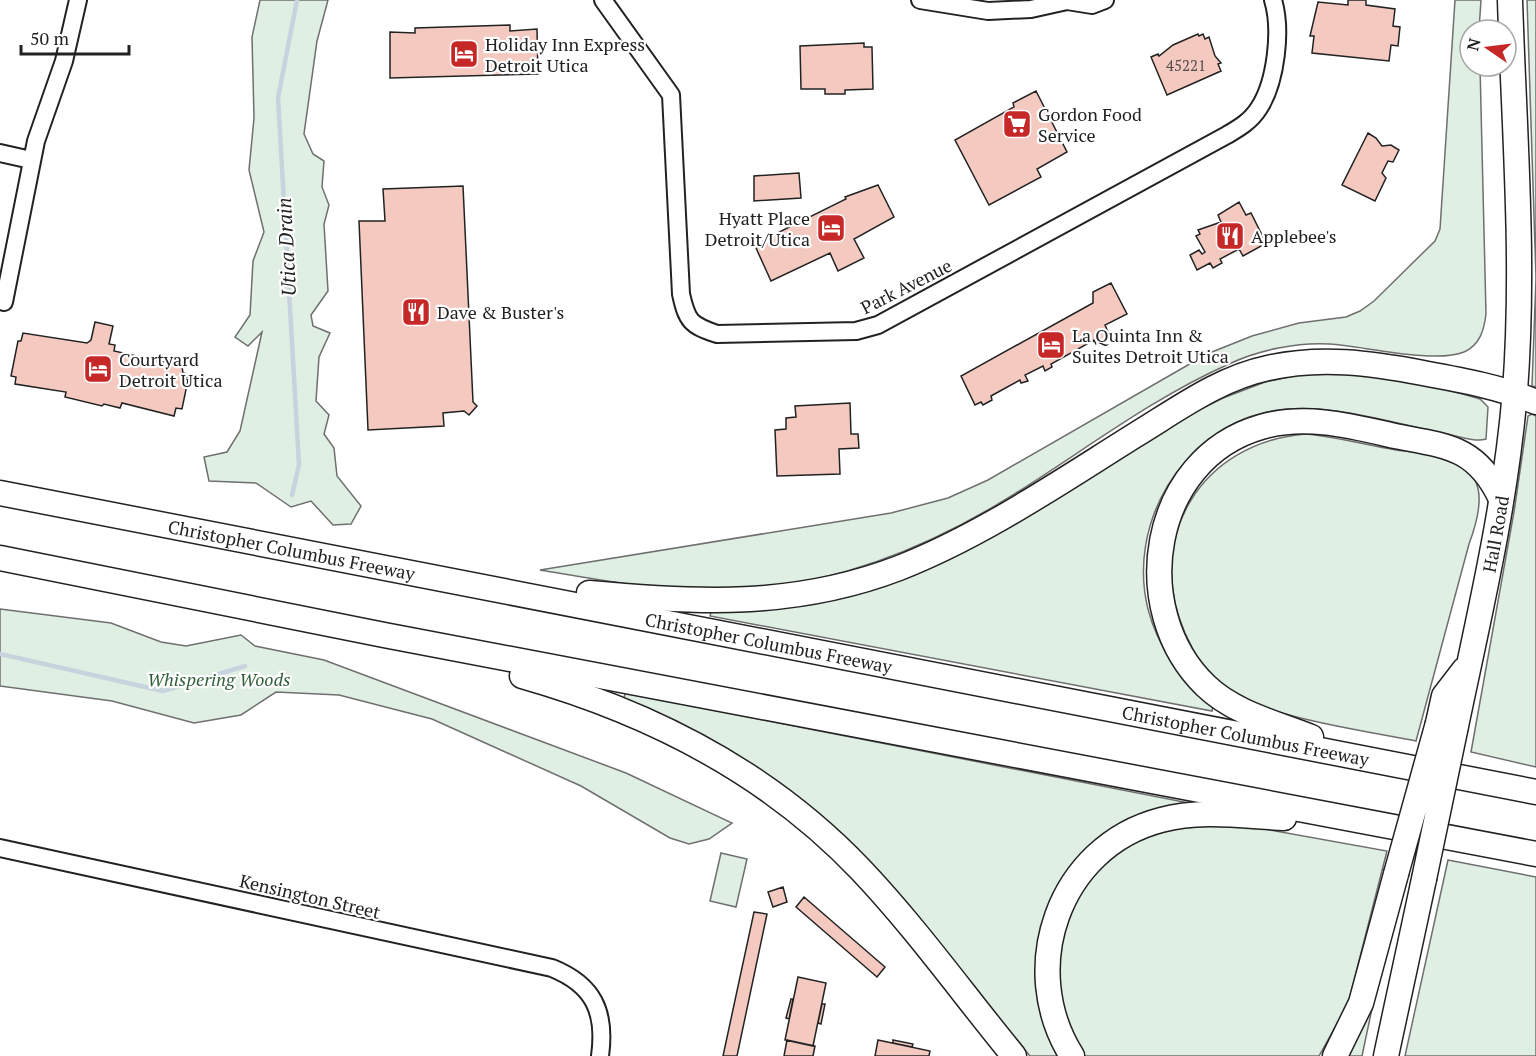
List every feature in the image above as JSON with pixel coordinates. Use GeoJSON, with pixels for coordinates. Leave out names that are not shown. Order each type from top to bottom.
{"type":"FeatureCollection","features":[{"type":"Feature","properties":{"kind":"highway","name":"Hall Road"},"geometry":{"type":"LineString","coordinates":[[1386,1056],[1424,879],[1447,725],[1469,662],[1501,499],[1525,397],[1509,0]]}},
{"type":"Feature","properties":{"kind":"highway"},"geometry":{"type":"LineString","coordinates":[[461,582],[711,602],[769,599],[819,591],[872,577],[944,548],[1018,507],[1197,397],[1265,368],[1306,362],[1360,363],[1525,397]]}},
{"type":"Feature","properties":{"kind":"highway"},"geometry":{"type":"LineString","coordinates":[[1375,761],[1234,707],[1207,688],[1195,675],[1167,625],[1158,585],[1160,542],[1173,503],[1200,465],[1216,450],[1259,428],[1282,422],[1306,421],[1357,428],[1462,452],[1483,468],[1501,499]]}},
{"type":"Feature","properties":{"kind":"highway","name":"Christopher Columbus Freeway"},"geometry":{"type":"LineString","coordinates":[[0,493],[1536,792]]}},
{"type":"Feature","properties":{"kind":"highway"},"geometry":{"type":"LineString","coordinates":[[0,558],[384,636],[1536,854]]}},
{"type":"Feature","properties":{"kind":"highway"},"geometry":{"type":"LineString","coordinates":[[384,636],[566,688],[653,723],[721,758],[818,828],[861,870],[1014,1056]]}},
{"type":"Feature","properties":{"kind":"highway"},"geometry":{"type":"LineString","coordinates":[[1335,1056],[1361,1003],[1396,874],[1447,725]]}},
{"type":"Feature","properties":{"kind":"highway"},"geometry":{"type":"LineString","coordinates":[[1072,1056],[1050,1009],[1047,991],[1047,950],[1058,910],[1068,891],[1092,860],[1108,846],[1125,835],[1158,820],[1190,814],[1387,825]]}},
{"type":"Feature","properties":{"kind":"street"},"geometry":{"type":"LineString","coordinates":[[4,302],[32,160],[64,61],[78,0]]}},
{"type":"Feature","properties":{"kind":"street","name":"Park Avenue"},"geometry":{"type":"LineString","coordinates":[[603,0],[671,96],[681,294],[685,313],[695,326],[717,334],[856,331],[878,325],[1227,135],[1252,117],[1265,96],[1277,42],[1277,14],[1273,0]]}},
{"type":"Feature","properties":{"kind":"street"},"geometry":{"type":"LineString","coordinates":[[920,0],[988,11],[1031,9],[1068,0],[1092,5],[1105,0]]}},
{"type":"Feature","properties":{"kind":"street"},"geometry":{"type":"LineString","coordinates":[[0,153],[32,160]]}},
{"type":"Feature","properties":{"kind":"street","name":"Kensington Street"},"geometry":{"type":"LineString","coordinates":[[0,848],[552,968],[582,985],[597,1005],[601,1029],[600,1056]]}},
{"type":"Feature","properties":{"kind":"green space"},"geometry":{"type":"Polygon","coordinates":[[[260,0],[328,0],[317,41],[304,134],[313,154],[324,161],[322,187],[329,205],[324,224],[328,291],[311,315],[313,326],[330,333],[319,357],[316,401],[329,415],[324,434],[334,448],[337,476],[361,506],[351,524],[333,525],[311,501],[291,507],[256,483],[209,481],[204,457],[227,452],[240,431],[262,332],[248,346],[235,337],[250,315],[253,261],[264,232],[249,170],[254,118],[252,37],[260,0]]]}},
{"type":"Feature","properties":{"kind":"green space"},"geometry":{"type":"Polygon","coordinates":[[[1455,0],[1481,0],[1480,18],[1458,18],[1458,78],[1480,78],[1486,314],[1480,336],[1469,349],[1451,355],[1435,356],[1317,344],[1278,348],[1253,355],[1229,364],[1171,393],[975,517],[906,551],[834,575],[759,589],[697,591],[607,581],[540,570],[891,513],[948,498],[988,480],[1207,354],[1252,336],[1299,323],[1346,317],[1360,311],[1374,301],[1435,241],[1440,229],[1455,0]]]}},
{"type":"Feature","properties":{"kind":"green space"},"geometry":{"type":"Polygon","coordinates":[[[1527,0],[1536,0],[1536,278],[1527,0]]]}},
{"type":"Feature","properties":{"kind":"green space"},"geometry":{"type":"Polygon","coordinates":[[[1536,278],[1536,387],[1532,386],[1536,278]]]}},
{"type":"Feature","properties":{"kind":"green space"},"geometry":{"type":"Polygon","coordinates":[[[1303,374],[1348,374],[1393,379],[1480,399],[1488,407],[1486,439],[1471,439],[1332,410],[1288,409],[1267,412],[1236,422],[1209,439],[1186,461],[1167,486],[1154,515],[1146,545],[1144,577],[1148,609],[1158,637],[1181,674],[1213,705],[1212,711],[710,616],[711,612],[768,609],[820,601],[1223,398],[1265,382],[1303,374]]]}},
{"type":"Feature","properties":{"kind":"green space"},"geometry":{"type":"Polygon","coordinates":[[[1532,414],[1536,416],[1536,767],[1471,752],[1514,512],[1528,416],[1532,414]]]}},
{"type":"Feature","properties":{"kind":"green space"},"geometry":{"type":"Polygon","coordinates":[[[1306,434],[1437,455],[1466,468],[1474,478],[1478,489],[1478,515],[1416,741],[1311,721],[1257,705],[1235,695],[1217,683],[1207,672],[1198,660],[1185,633],[1174,597],[1172,563],[1177,530],[1191,500],[1211,475],[1237,455],[1269,441],[1306,434]]]}},
{"type":"Feature","properties":{"kind":"green space","name":"Whispering Woods"},"geometry":{"type":"Polygon","coordinates":[[[0,609],[111,623],[161,642],[186,646],[241,635],[255,646],[324,660],[626,773],[732,823],[709,839],[689,844],[670,838],[581,786],[432,719],[339,695],[276,692],[241,715],[194,723],[112,701],[0,686],[0,609]]]}},
{"type":"Feature","properties":{"kind":"green space"},"geometry":{"type":"Polygon","coordinates":[[[625,693],[1189,803],[1187,807],[1164,810],[1053,902],[1060,1056],[1030,1056],[880,876],[624,699],[625,693]]]}},
{"type":"Feature","properties":{"kind":"green space"},"geometry":{"type":"Polygon","coordinates":[[[1196,824],[1254,827],[1387,851],[1348,1004],[1319,1056],[1084,1056],[1073,1037],[1062,1009],[1057,982],[1061,941],[1075,900],[1099,866],[1123,847],[1143,838],[1196,824]]]}},
{"type":"Feature","properties":{"kind":"green space"},"geometry":{"type":"Polygon","coordinates":[[[721,853],[747,859],[736,907],[710,901],[721,853]]]}},
{"type":"Feature","properties":{"kind":"green space"},"geometry":{"type":"Polygon","coordinates":[[[1448,860],[1536,877],[1536,1056],[1405,1056],[1448,860]]]}},
{"type":"Feature","properties":{"kind":"green space"},"geometry":{"type":"Polygon","coordinates":[[[1373,1004],[1362,1056],[1343,1056],[1373,1004]]]}},
{"type":"Feature","properties":{"kind":"building"},"geometry":{"type":"Polygon","coordinates":[[[1348,0],[1366,0],[1366,5],[1395,9],[1393,26],[1400,27],[1398,46],[1391,45],[1389,61],[1312,53],[1314,36],[1310,36],[1318,2],[1348,5],[1348,0]]]}},
{"type":"Feature","properties":{"kind":"building","name":"Holiday Inn Express Detroit Utica"},"geometry":{"type":"Polygon","coordinates":[[[510,25],[510,31],[537,29],[538,74],[390,78],[390,32],[415,33],[415,28],[510,25]]]}},
{"type":"Feature","properties":{"kind":"building"},"geometry":{"type":"Polygon","coordinates":[[[1198,34],[1199,36],[1203,34],[1205,39],[1209,37],[1215,56],[1221,63],[1218,64],[1221,71],[1167,95],[1151,57],[1158,54],[1159,56],[1173,45],[1198,34]]]}},
{"type":"Feature","properties":{"kind":"building"},"geometry":{"type":"Polygon","coordinates":[[[864,43],[864,47],[872,47],[873,89],[845,90],[845,94],[825,94],[825,89],[801,89],[800,46],[864,43]]]}},
{"type":"Feature","properties":{"kind":"building"},"geometry":{"type":"Polygon","coordinates":[[[1036,91],[1067,152],[1037,169],[1041,177],[989,205],[955,140],[1014,107],[1013,103],[1036,91]]]}},
{"type":"Feature","properties":{"kind":"building"},"geometry":{"type":"Polygon","coordinates":[[[1368,133],[1382,146],[1391,145],[1399,150],[1393,162],[1388,161],[1382,173],[1386,178],[1375,201],[1342,185],[1368,133]]]}},
{"type":"Feature","properties":{"kind":"building"},"geometry":{"type":"Polygon","coordinates":[[[799,173],[801,198],[754,201],[754,176],[799,173]]]}},
{"type":"Feature","properties":{"kind":"building","name":"Hyatt Place Detroit/Utica"},"geometry":{"type":"Polygon","coordinates":[[[878,185],[894,217],[854,239],[864,258],[838,271],[830,253],[771,281],[756,248],[765,244],[763,240],[846,199],[845,197],[878,185]]]}},
{"type":"Feature","properties":{"kind":"building","name":"Dave & Buster's"},"geometry":{"type":"Polygon","coordinates":[[[463,186],[473,402],[477,406],[469,415],[464,411],[443,413],[444,426],[368,430],[359,221],[385,221],[383,189],[463,186]]]}},
{"type":"Feature","properties":{"kind":"building","name":"Applebee's"},"geometry":{"type":"Polygon","coordinates":[[[1239,202],[1246,215],[1251,213],[1263,237],[1260,239],[1263,245],[1243,256],[1239,249],[1220,259],[1222,263],[1213,268],[1210,263],[1197,270],[1190,255],[1199,250],[1202,254],[1205,252],[1196,236],[1200,234],[1198,230],[1221,222],[1218,215],[1239,202]]]}},
{"type":"Feature","properties":{"kind":"building","name":"La Quinta Inn & Suites Detroit Utica"},"geometry":{"type":"Polygon","coordinates":[[[1111,283],[1127,314],[1105,325],[1108,332],[1104,334],[1106,338],[1096,344],[1094,340],[1051,364],[1052,367],[1045,371],[1043,366],[1025,375],[1028,381],[1021,383],[1020,380],[991,396],[992,400],[983,405],[981,402],[975,405],[961,376],[1093,303],[1093,292],[1111,283]]]}},
{"type":"Feature","properties":{"kind":"building","name":"Courtyard Detroit Utica"},"geometry":{"type":"Polygon","coordinates":[[[95,322],[113,326],[109,344],[115,345],[114,351],[182,366],[183,373],[188,374],[186,379],[188,380],[182,409],[176,408],[174,416],[122,403],[120,408],[104,404],[102,406],[65,397],[66,392],[15,384],[16,377],[11,376],[18,341],[21,341],[23,333],[87,343],[91,340],[95,322]]]}},
{"type":"Feature","properties":{"kind":"building"},"geometry":{"type":"Polygon","coordinates":[[[850,403],[851,434],[858,434],[859,448],[839,449],[840,474],[777,476],[775,430],[786,429],[786,418],[796,417],[795,406],[850,403]]]}},
{"type":"Feature","properties":{"kind":"building"},"geometry":{"type":"Polygon","coordinates":[[[783,887],[787,902],[773,907],[768,892],[783,887]]]}},
{"type":"Feature","properties":{"kind":"building"},"geometry":{"type":"Polygon","coordinates":[[[804,897],[885,967],[877,977],[796,907],[804,897]]]}},
{"type":"Feature","properties":{"kind":"building"},"geometry":{"type":"Polygon","coordinates":[[[754,912],[767,914],[737,1056],[723,1056],[754,912]]]}},
{"type":"Feature","properties":{"kind":"building"},"geometry":{"type":"Polygon","coordinates":[[[798,977],[826,983],[813,1046],[785,1040],[798,977]]]}},
{"type":"Feature","properties":{"kind":"building"},"geometry":{"type":"Polygon","coordinates":[[[791,999],[793,999],[789,1019],[786,1018],[791,999]]]}},
{"type":"Feature","properties":{"kind":"building"},"geometry":{"type":"Polygon","coordinates":[[[822,1004],[825,1004],[821,1024],[818,1023],[822,1004]]]}},
{"type":"Feature","properties":{"kind":"building"},"geometry":{"type":"Polygon","coordinates":[[[787,1040],[815,1046],[813,1056],[784,1056],[787,1040]]]}},
{"type":"Feature","properties":{"kind":"building"},"geometry":{"type":"Polygon","coordinates":[[[878,1040],[930,1051],[929,1056],[875,1056],[878,1040]]]}},
{"type":"Feature","properties":{"kind":"building"},"geometry":{"type":"Polygon","coordinates":[[[893,1040],[913,1044],[912,1047],[893,1043],[893,1040]]]}},
{"type":"Feature","properties":{"kind":"waterway","name":"Utica Drain"},"geometry":{"type":"LineString","coordinates":[[292,495],[299,465],[278,98],[297,0]]}},
{"type":"Feature","properties":{"kind":"waterway","name":"Utica Drain"},"geometry":{"type":"LineString","coordinates":[[0,654],[163,691],[245,666]]}},
{"type":"Feature","properties":{"kind":"place","name":"Holiday Inn Express Detroit Utica"},"geometry":{"type":"Point","coordinates":[464,54]}},
{"type":"Feature","properties":{"kind":"place","name":"Gordon Food Service"},"geometry":{"type":"Point","coordinates":[1017,124]}},
{"type":"Feature","properties":{"kind":"place","name":"Hyatt Place Detroit/Utica"},"geometry":{"type":"Point","coordinates":[831,228]}},
{"type":"Feature","properties":{"kind":"place","name":"Applebee's"},"geometry":{"type":"Point","coordinates":[1230,236]}},
{"type":"Feature","properties":{"kind":"place","name":"Dave & Buster's"},"geometry":{"type":"Point","coordinates":[416,312]}},
{"type":"Feature","properties":{"kind":"place","name":"La Quinta Inn & Suites Detroit Utica"},"geometry":{"type":"Point","coordinates":[1051,345]}},
{"type":"Feature","properties":{"kind":"place","name":"Courtyard Detroit Utica"},"geometry":{"type":"Point","coordinates":[98,369]}}]}
